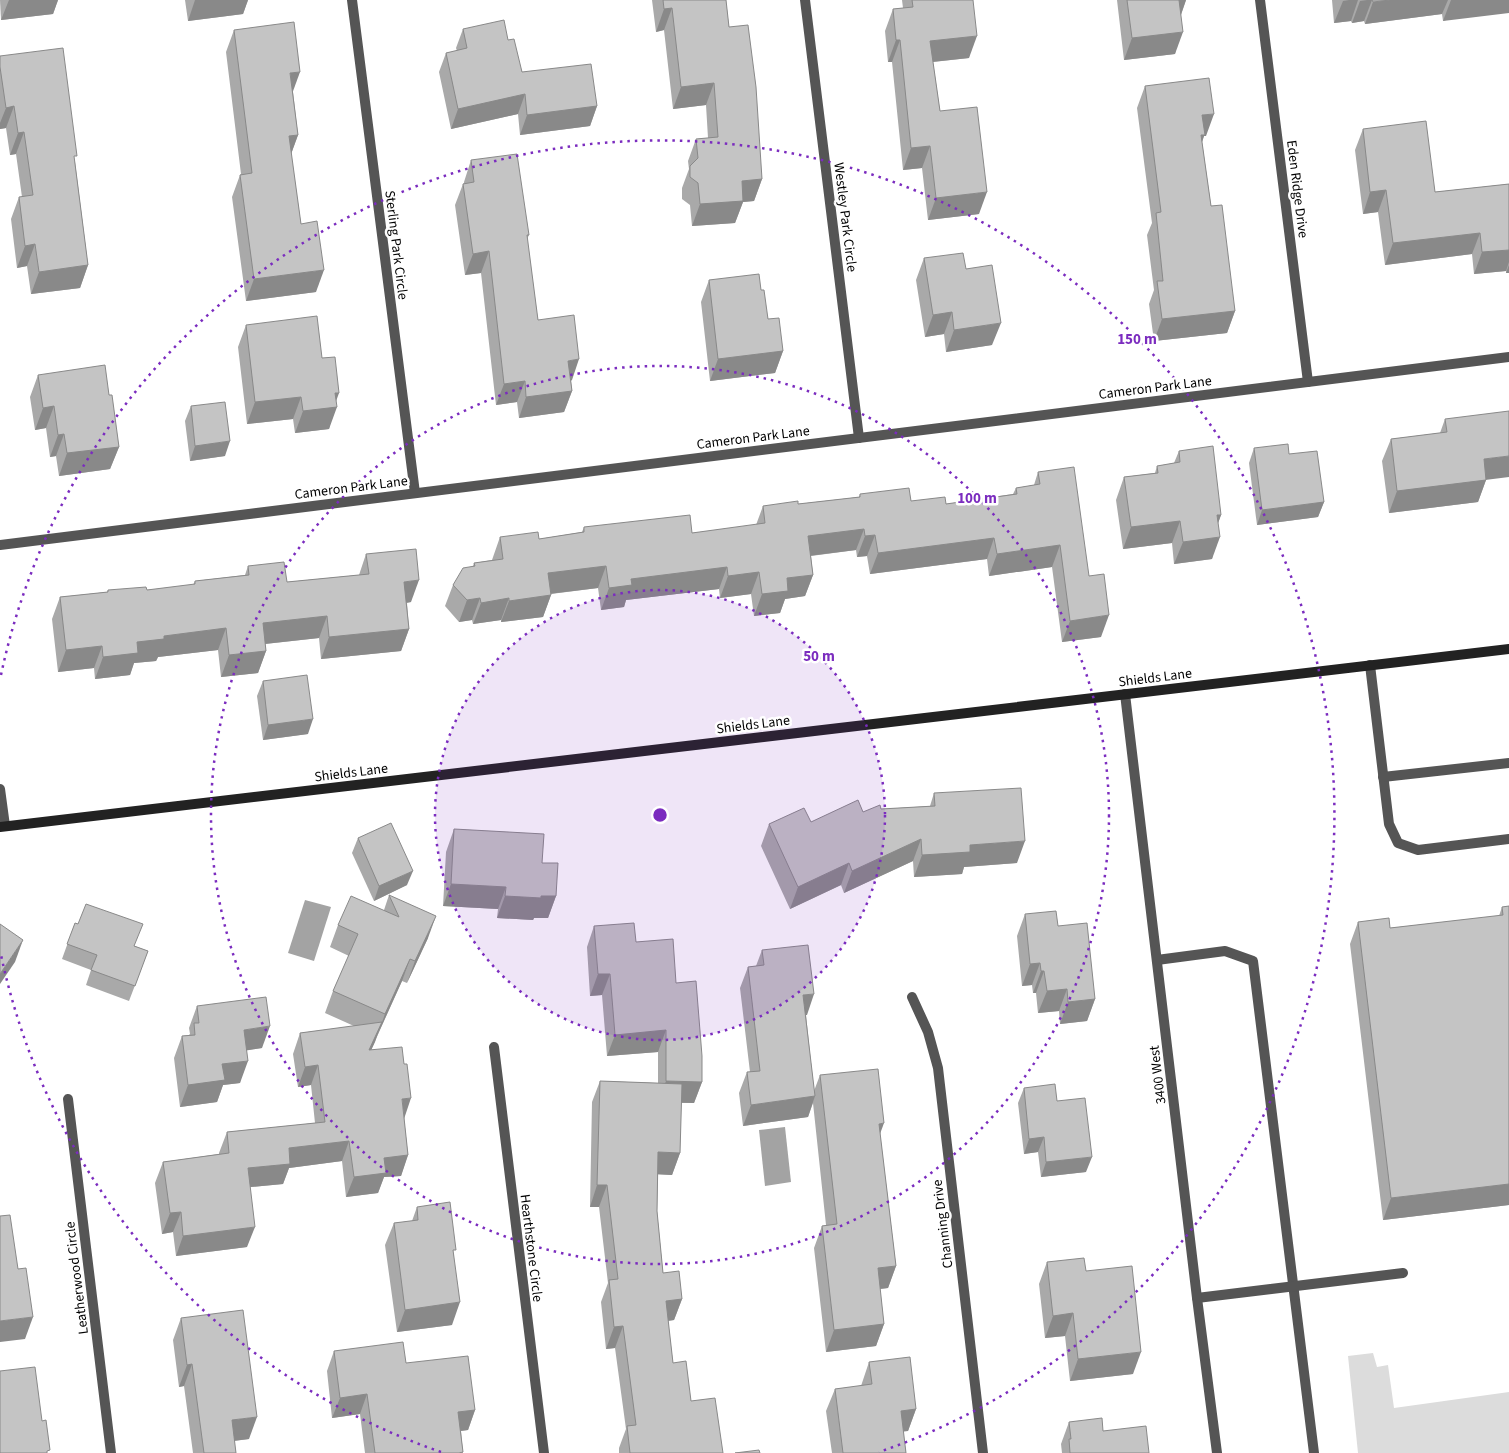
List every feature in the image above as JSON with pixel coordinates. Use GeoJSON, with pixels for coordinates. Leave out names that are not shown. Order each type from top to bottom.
{"type":"FeatureCollection","features":[{"type":"Feature","properties":{"kind":"main road","name":"Shields Lane"},"geometry":{"type":"LineString","coordinates":[[2,827],[1509,648]]}},
{"type":"Feature","properties":{"kind":"street","name":"Sterling Park Circle"},"geometry":{"type":"LineString","coordinates":[[352,0],[415,493]]}},
{"type":"Feature","properties":{"kind":"street","name":"Westley Park Circle"},"geometry":{"type":"LineString","coordinates":[[805,0],[859,438]]}},
{"type":"Feature","properties":{"kind":"street","name":"Eden Ridge Drive"},"geometry":{"type":"LineString","coordinates":[[1260,0],[1308,382]]}},
{"type":"Feature","properties":{"kind":"street","name":"Cameron Park Lane"},"geometry":{"type":"LineString","coordinates":[[0,545],[1509,357]]}},
{"type":"Feature","properties":{"kind":"street"},"geometry":{"type":"LineString","coordinates":[[1370,665],[1389,824],[1398,843],[1418,850],[1509,839]]}},
{"type":"Feature","properties":{"kind":"street","name":"3400 West"},"geometry":{"type":"LineString","coordinates":[[1125,694],[1217,1453]]}},
{"type":"Feature","properties":{"kind":"street"},"geometry":{"type":"LineString","coordinates":[[1383,777],[1509,763]]}},
{"type":"Feature","properties":{"kind":"street"},"geometry":{"type":"LineString","coordinates":[[0,789],[2,827]]}},
{"type":"Feature","properties":{"kind":"street"},"geometry":{"type":"LineString","coordinates":[[1157,960],[1226,951],[1253,961],[1314,1453]]}},
{"type":"Feature","properties":{"kind":"street","name":"Channing Drive"},"geometry":{"type":"LineString","coordinates":[[912,997],[928,1032],[938,1068],[983,1453]]}},
{"type":"Feature","properties":{"kind":"street","name":"Hearthstone Circle"},"geometry":{"type":"LineString","coordinates":[[494,1047],[544,1453]]}},
{"type":"Feature","properties":{"kind":"street","name":"Leatherwood Circle"},"geometry":{"type":"LineString","coordinates":[[68,1100],[111,1453]]}},
{"type":"Feature","properties":{"kind":"street"},"geometry":{"type":"LineString","coordinates":[[1197,1298],[1403,1273]]}},
{"type":"Feature","properties":{"kind":"shaded area"},"geometry":{"type":"Polygon","coordinates":[[[305,900],[331,907],[314,961],[288,953],[305,900]]]}},
{"type":"Feature","properties":{"kind":"shaded area"},"geometry":{"type":"Polygon","coordinates":[[[785,1127],[791,1182],[765,1186],[759,1130],[785,1127]]]}},
{"type":"Feature","properties":{"kind":"shaded area"},"geometry":{"type":"Polygon","coordinates":[[[1373,1353],[1377,1367],[1388,1365],[1394,1408],[1509,1392],[1509,1453],[1358,1453],[1348,1356],[1373,1353]]]}},
{"type":"Feature","properties":{"kind":"building"},"geometry":{"type":"Polygon","coordinates":[[[663,0],[726,0],[729,27],[748,25],[756,87],[762,179],[742,181],[743,201],[700,204],[698,183],[690,177],[690,166],[698,158],[696,139],[718,137],[714,83],[681,87],[672,8],[664,9],[663,0]]]}},
{"type":"Feature","properties":{"kind":"building"},"geometry":{"type":"Polygon","coordinates":[[[912,0],[973,0],[977,36],[930,41],[940,111],[977,107],[987,192],[936,198],[930,146],[911,148],[900,40],[896,40],[893,9],[913,7],[912,0]]]}},
{"type":"Feature","properties":{"kind":"building"},"geometry":{"type":"Polygon","coordinates":[[[1127,0],[1179,0],[1183,32],[1132,38],[1127,0]]]}},
{"type":"Feature","properties":{"kind":"building"},"geometry":{"type":"Polygon","coordinates":[[[1372,0],[1390,0],[1373,2],[1372,0]]]}},
{"type":"Feature","properties":{"kind":"building"},"geometry":{"type":"Polygon","coordinates":[[[504,20],[508,40],[514,39],[522,72],[591,64],[597,106],[527,115],[525,94],[458,109],[446,53],[467,48],[463,29],[504,20]]]}},
{"type":"Feature","properties":{"kind":"building"},"geometry":{"type":"Polygon","coordinates":[[[294,22],[300,72],[290,73],[298,135],[289,136],[301,224],[317,221],[324,270],[254,279],[240,175],[252,173],[234,30],[294,22]]]}},
{"type":"Feature","properties":{"kind":"building"},"geometry":{"type":"Polygon","coordinates":[[[63,48],[77,156],[74,156],[88,265],[39,272],[35,244],[25,246],[19,197],[33,195],[24,132],[18,133],[14,106],[6,108],[0,56],[63,48]]]}},
{"type":"Feature","properties":{"kind":"building"},"geometry":{"type":"Polygon","coordinates":[[[1209,78],[1214,114],[1202,115],[1205,135],[1201,135],[1211,206],[1222,205],[1235,311],[1162,319],[1157,281],[1163,281],[1156,213],[1161,212],[1145,86],[1209,78]]]}},
{"type":"Feature","properties":{"kind":"building"},"geometry":{"type":"Polygon","coordinates":[[[1426,121],[1435,192],[1509,184],[1509,250],[1482,252],[1480,233],[1393,243],[1386,190],[1370,192],[1363,129],[1426,121]]]}},
{"type":"Feature","properties":{"kind":"building"},"geometry":{"type":"Polygon","coordinates":[[[517,154],[529,235],[527,235],[538,320],[574,315],[579,359],[568,361],[572,391],[526,397],[525,381],[504,384],[489,251],[473,254],[463,184],[474,182],[471,160],[517,154]]]}},
{"type":"Feature","properties":{"kind":"building"},"geometry":{"type":"Polygon","coordinates":[[[963,253],[966,269],[992,265],[1001,323],[954,330],[952,312],[933,315],[924,258],[963,253]]]}},
{"type":"Feature","properties":{"kind":"building"},"geometry":{"type":"Polygon","coordinates":[[[759,274],[761,290],[764,290],[768,319],[779,318],[783,351],[718,359],[709,280],[759,274]]]}},
{"type":"Feature","properties":{"kind":"building"},"geometry":{"type":"Polygon","coordinates":[[[317,316],[322,358],[335,357],[339,393],[335,393],[337,407],[303,411],[301,397],[255,402],[246,325],[317,316]]]}},
{"type":"Feature","properties":{"kind":"building"},"geometry":{"type":"Polygon","coordinates":[[[105,365],[109,395],[112,395],[119,447],[67,453],[64,434],[58,435],[54,406],[43,408],[38,375],[105,365]]]}},
{"type":"Feature","properties":{"kind":"building"},"geometry":{"type":"Polygon","coordinates":[[[225,402],[230,441],[195,446],[191,406],[225,402]]]}},
{"type":"Feature","properties":{"kind":"building"},"geometry":{"type":"Polygon","coordinates":[[[1509,411],[1509,456],[1484,459],[1486,480],[1397,491],[1391,439],[1447,432],[1445,419],[1509,411]]]}},
{"type":"Feature","properties":{"kind":"building"},"geometry":{"type":"Polygon","coordinates":[[[1288,444],[1289,454],[1317,451],[1324,502],[1262,510],[1254,448],[1288,444]]]}},
{"type":"Feature","properties":{"kind":"building"},"geometry":{"type":"Polygon","coordinates":[[[1213,446],[1221,515],[1217,515],[1220,537],[1183,542],[1180,521],[1131,527],[1124,477],[1158,473],[1157,466],[1180,462],[1179,451],[1213,446]]]}},
{"type":"Feature","properties":{"kind":"building"},"geometry":{"type":"Polygon","coordinates":[[[1074,467],[1089,576],[1104,574],[1109,615],[1070,621],[1060,545],[997,554],[994,538],[878,553],[875,535],[865,536],[864,529],[808,536],[813,575],[787,578],[788,591],[762,594],[759,572],[728,576],[727,567],[631,579],[632,585],[609,588],[606,566],[548,573],[551,595],[509,601],[509,598],[481,603],[480,598],[467,600],[453,585],[463,568],[475,566],[474,563],[503,559],[500,537],[538,532],[539,539],[584,532],[584,527],[690,515],[692,533],[765,523],[763,506],[798,501],[798,504],[860,497],[860,494],[909,488],[911,501],[945,497],[946,504],[1017,494],[1016,488],[1040,484],[1038,472],[1074,467]]]}},
{"type":"Feature","properties":{"kind":"building"},"geometry":{"type":"Polygon","coordinates":[[[416,549],[419,580],[404,582],[409,629],[329,637],[327,616],[263,623],[266,651],[229,655],[226,628],[164,636],[164,639],[137,642],[138,653],[103,657],[102,646],[66,650],[60,597],[108,592],[108,590],[146,587],[147,590],[195,584],[195,581],[249,575],[248,566],[284,562],[287,582],[369,574],[366,554],[416,549]]]}},
{"type":"Feature","properties":{"kind":"building"},"geometry":{"type":"Polygon","coordinates":[[[307,675],[313,719],[268,725],[263,681],[307,675]]]}},
{"type":"Feature","properties":{"kind":"building"},"geometry":{"type":"Polygon","coordinates":[[[1021,788],[1025,841],[970,845],[970,852],[922,855],[921,839],[852,871],[849,863],[798,887],[769,824],[804,808],[811,822],[858,800],[863,812],[880,805],[881,809],[935,806],[934,793],[1021,788]]]}},
{"type":"Feature","properties":{"kind":"building"},"geometry":{"type":"Polygon","coordinates":[[[391,823],[413,871],[379,886],[358,838],[391,823]]]}},
{"type":"Feature","properties":{"kind":"building"},"geometry":{"type":"Polygon","coordinates":[[[454,829],[544,834],[542,863],[558,863],[556,896],[541,896],[541,898],[505,896],[506,887],[451,884],[454,829]]]}},
{"type":"Feature","properties":{"kind":"building"},"geometry":{"type":"Polygon","coordinates":[[[389,895],[436,916],[415,961],[410,959],[385,1014],[333,991],[358,934],[338,925],[351,896],[399,917],[389,895]]]}},
{"type":"Feature","properties":{"kind":"building"},"geometry":{"type":"Polygon","coordinates":[[[86,904],[143,924],[134,946],[148,951],[135,986],[91,970],[97,955],[67,944],[75,923],[78,924],[86,904]]]}},
{"type":"Feature","properties":{"kind":"building"},"geometry":{"type":"Polygon","coordinates":[[[1509,906],[1509,1184],[1391,1198],[1358,922],[1389,918],[1390,928],[1503,915],[1502,907],[1509,906]]]}},
{"type":"Feature","properties":{"kind":"building"},"geometry":{"type":"Polygon","coordinates":[[[1056,911],[1058,926],[1087,923],[1095,999],[1068,1002],[1067,989],[1047,991],[1044,971],[1041,971],[1040,963],[1030,964],[1025,914],[1056,911]]]}},
{"type":"Feature","properties":{"kind":"building"},"geometry":{"type":"Polygon","coordinates":[[[634,923],[636,942],[673,939],[676,983],[696,981],[702,1056],[702,1082],[666,1081],[666,1030],[615,1035],[610,974],[598,974],[594,926],[634,923]]]}},
{"type":"Feature","properties":{"kind":"building"},"geometry":{"type":"Polygon","coordinates":[[[0,924],[23,940],[0,974],[0,924]]]}},
{"type":"Feature","properties":{"kind":"building"},"geometry":{"type":"Polygon","coordinates":[[[808,945],[814,994],[803,995],[815,1096],[751,1105],[747,1072],[760,1071],[748,967],[764,965],[762,950],[808,945]]]}},
{"type":"Feature","properties":{"kind":"building"},"geometry":{"type":"Polygon","coordinates":[[[266,997],[270,1026],[244,1030],[248,1061],[222,1064],[225,1080],[188,1085],[182,1036],[195,1035],[194,1023],[199,1023],[197,1006],[266,997]]]}},
{"type":"Feature","properties":{"kind":"building"},"geometry":{"type":"Polygon","coordinates":[[[382,1022],[369,1050],[402,1047],[404,1064],[407,1064],[411,1098],[402,1099],[408,1155],[384,1158],[386,1173],[354,1177],[349,1141],[289,1148],[290,1164],[248,1168],[255,1227],[183,1236],[181,1212],[170,1213],[163,1162],[229,1153],[227,1132],[325,1122],[318,1065],[305,1067],[300,1033],[382,1022]]]}},
{"type":"Feature","properties":{"kind":"building"},"geometry":{"type":"Polygon","coordinates":[[[878,1069],[884,1123],[879,1124],[896,1266],[878,1268],[884,1324],[834,1330],[822,1226],[837,1224],[820,1075],[878,1069]]]}},
{"type":"Feature","properties":{"kind":"building"},"geometry":{"type":"Polygon","coordinates":[[[600,1081],[682,1084],[680,1153],[658,1152],[657,1211],[663,1273],[679,1271],[682,1299],[666,1301],[673,1363],[686,1361],[691,1401],[715,1398],[723,1453],[630,1453],[627,1426],[636,1425],[623,1326],[614,1327],[609,1280],[618,1279],[607,1185],[597,1185],[600,1081]]]}},
{"type":"Feature","properties":{"kind":"building"},"geometry":{"type":"Polygon","coordinates":[[[1055,1084],[1057,1101],[1085,1098],[1092,1157],[1046,1162],[1044,1137],[1029,1139],[1024,1088],[1055,1084]]]}},
{"type":"Feature","properties":{"kind":"building"},"geometry":{"type":"Polygon","coordinates":[[[450,1202],[456,1250],[453,1250],[460,1302],[405,1310],[394,1223],[418,1220],[417,1207],[450,1202]]]}},
{"type":"Feature","properties":{"kind":"building"},"geometry":{"type":"Polygon","coordinates":[[[10,1215],[18,1269],[26,1268],[33,1317],[0,1321],[0,1216],[10,1215]]]}},
{"type":"Feature","properties":{"kind":"building"},"geometry":{"type":"Polygon","coordinates":[[[1084,1258],[1086,1271],[1132,1266],[1141,1352],[1078,1359],[1073,1313],[1053,1316],[1047,1262],[1084,1258]]]}},
{"type":"Feature","properties":{"kind":"building"},"geometry":{"type":"Polygon","coordinates":[[[243,1310],[257,1417],[232,1420],[236,1453],[204,1453],[192,1364],[187,1365],[181,1318],[243,1310]]]}},
{"type":"Feature","properties":{"kind":"building"},"geometry":{"type":"Polygon","coordinates":[[[403,1342],[406,1363],[468,1356],[475,1410],[458,1412],[463,1452],[375,1453],[367,1394],[340,1398],[334,1351],[403,1342]]]}},
{"type":"Feature","properties":{"kind":"building"},"geometry":{"type":"Polygon","coordinates":[[[910,1357],[916,1409],[901,1411],[906,1453],[843,1453],[835,1389],[872,1384],[869,1362],[910,1357]]]}},
{"type":"Feature","properties":{"kind":"building"},"geometry":{"type":"Polygon","coordinates":[[[35,1367],[42,1421],[46,1420],[50,1450],[47,1453],[0,1453],[0,1371],[35,1367]]]}},
{"type":"Feature","properties":{"kind":"building"},"geometry":{"type":"Polygon","coordinates":[[[1102,1418],[1103,1431],[1146,1426],[1149,1453],[1070,1453],[1069,1422],[1102,1418]]]}},
{"type":"Feature","properties":{"kind":"building"},"geometry":{"type":"Polygon","coordinates":[[[759,1450],[760,1453],[735,1453],[759,1450]]]}}]}
